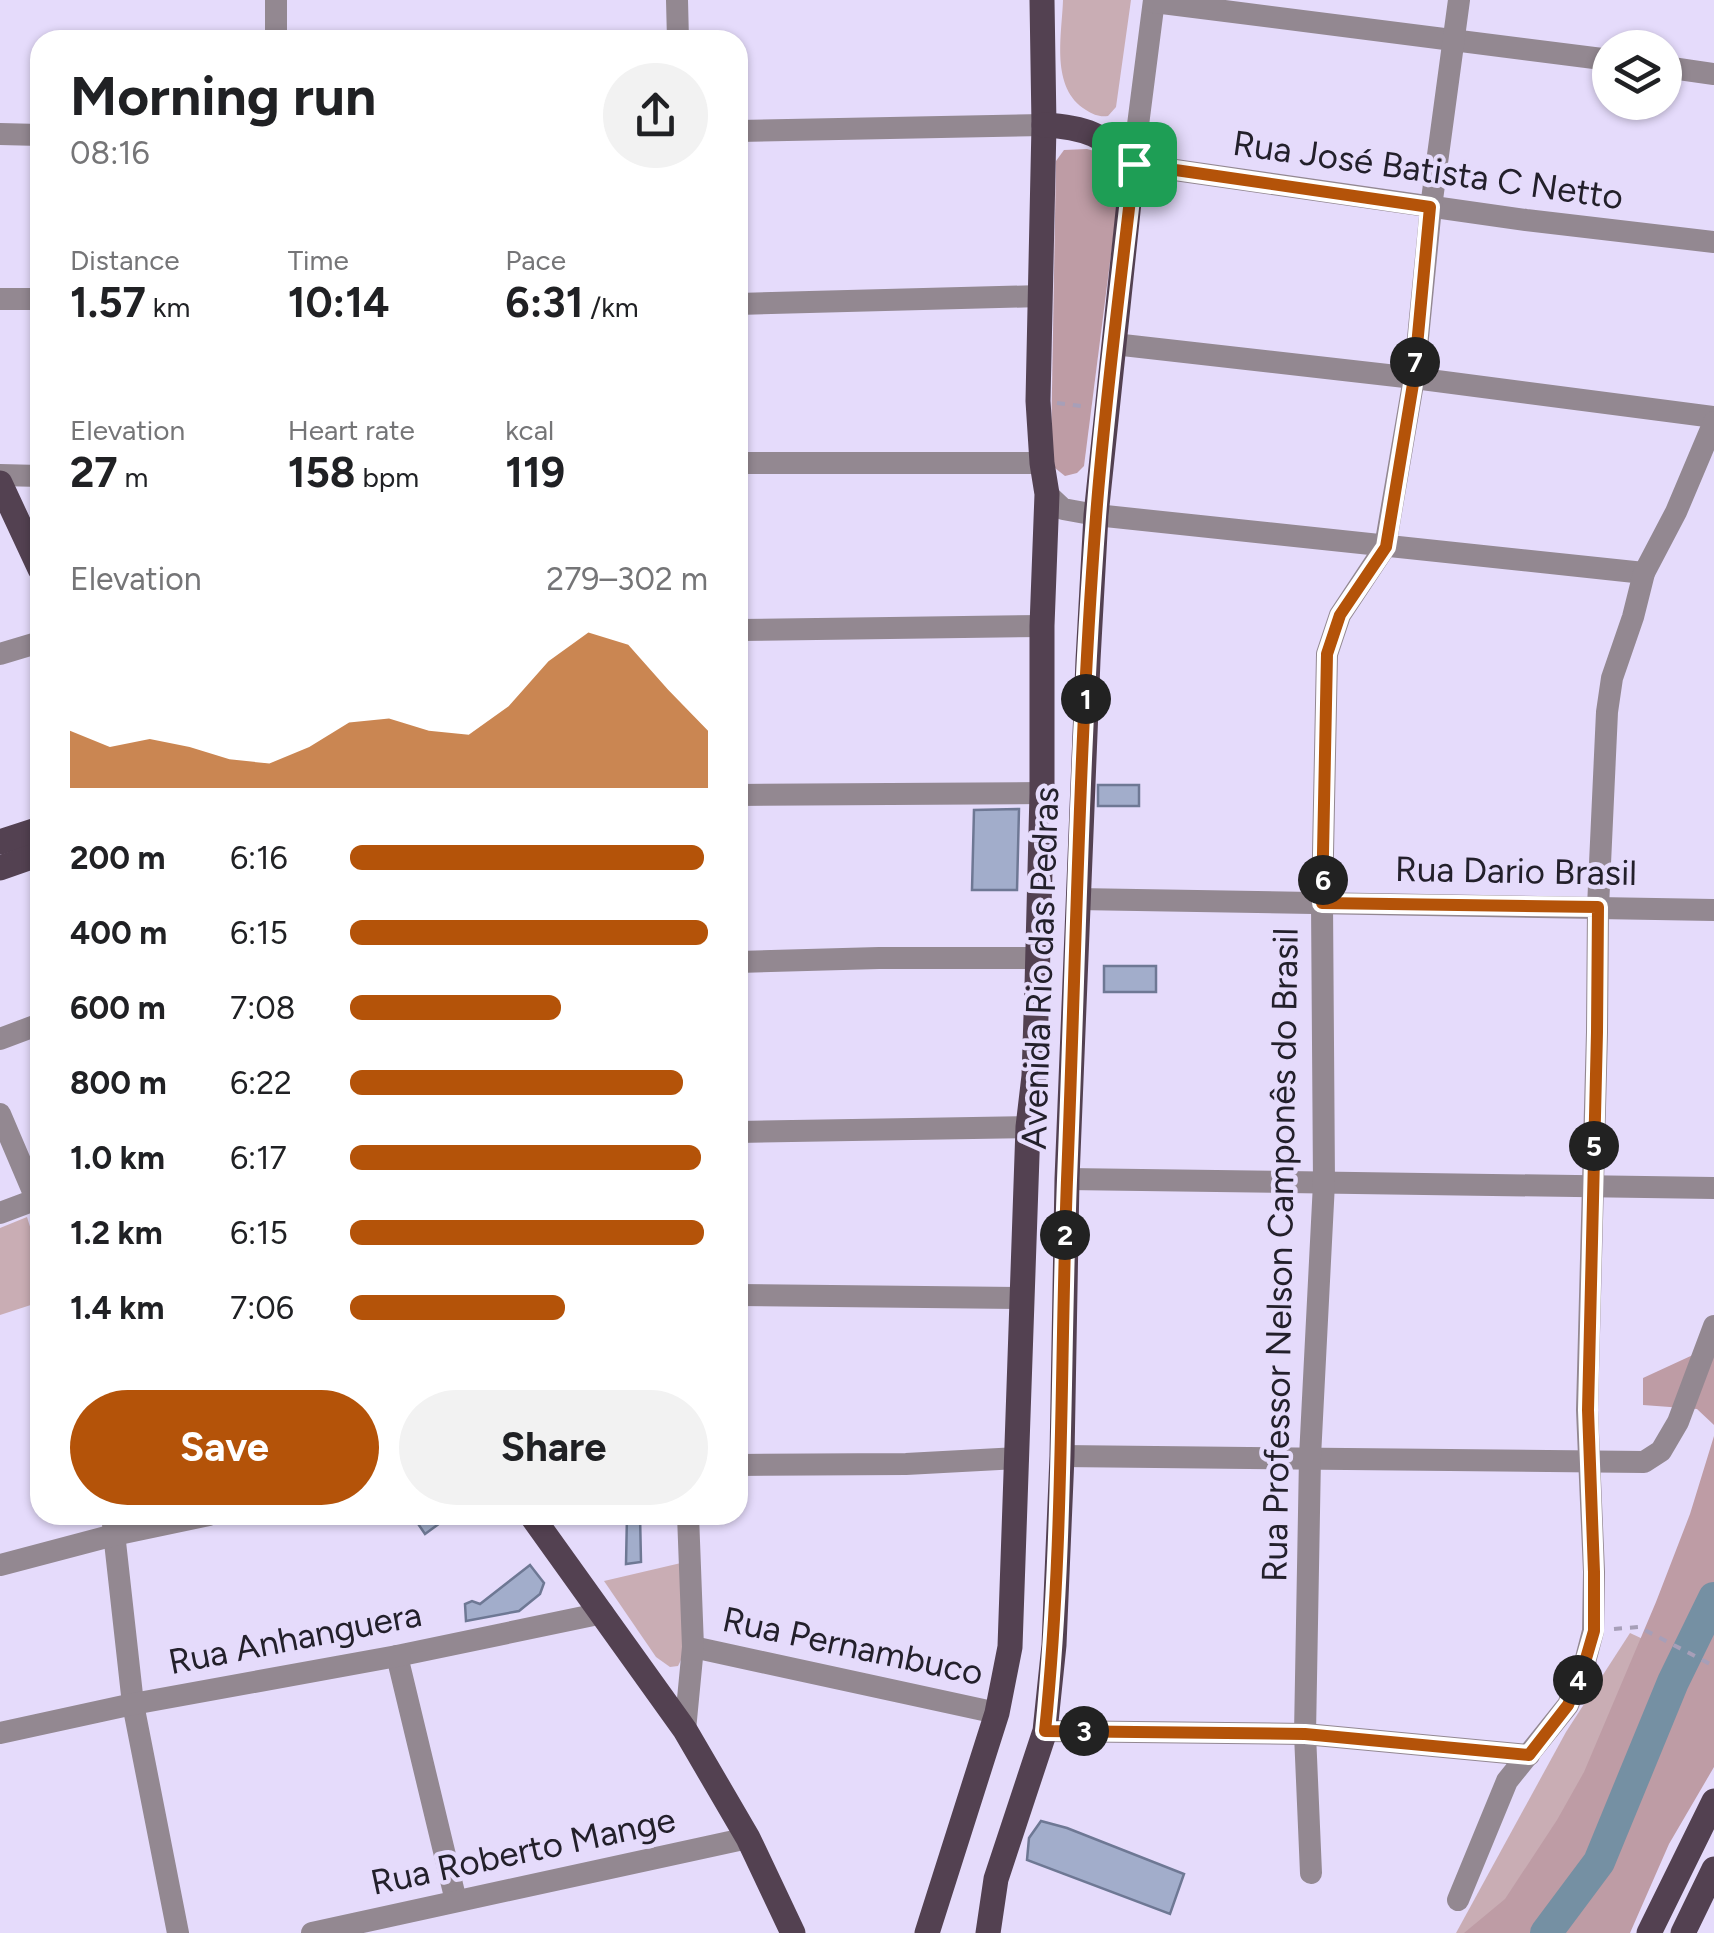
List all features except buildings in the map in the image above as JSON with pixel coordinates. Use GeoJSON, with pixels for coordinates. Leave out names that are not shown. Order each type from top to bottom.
{"type":"FeatureCollection","features":[{"type":"Feature","properties":{"kind":"main road","name":"Avenida Rio das Pedras"},"geometry":{"type":"LineString","coordinates":[[927,1933],[997,1713],[1010,1647],[1042,793],[1047,494],[1038,401],[1044,126],[1042,0]]}},
{"type":"Feature","properties":{"kind":"main road"},"geometry":{"type":"LineString","coordinates":[[1044,126],[1069,126],[1094,133],[1116,146],[1134,164]]}},
{"type":"Feature","properties":{"kind":"main road","name":"Avenida Rio das Pedras"},"geometry":{"type":"LineString","coordinates":[[988,1933],[996,1879],[1045,1731],[1054,1645],[1077,900],[1096,516],[1134,164]]}},
{"type":"Feature","properties":{"kind":"main road"},"geometry":{"type":"LineString","coordinates":[[0,479],[30,546]]}},
{"type":"Feature","properties":{"kind":"main road"},"geometry":{"type":"LineString","coordinates":[[0,842],[30,832]]}},
{"type":"Feature","properties":{"kind":"main road"},"geometry":{"type":"LineString","coordinates":[[0,868],[30,858]]}},
{"type":"Feature","properties":{"kind":"main road"},"geometry":{"type":"LineString","coordinates":[[1028,1127],[1040,1118],[1052,1118],[1063,1147],[1067,1180]]}},
{"type":"Feature","properties":{"kind":"main road"},"geometry":{"type":"LineString","coordinates":[[539,1525],[685,1730],[748,1838],[794,1933]]}},
{"type":"Feature","properties":{"kind":"main road"},"geometry":{"type":"LineString","coordinates":[[1649,1933],[1714,1801]]}},
{"type":"Feature","properties":{"kind":"main road"},"geometry":{"type":"LineString","coordinates":[[1683,1933],[1714,1869]]}},
{"type":"Feature","properties":{"kind":"street"},"geometry":{"type":"LineString","coordinates":[[276,0],[276,30]]}},
{"type":"Feature","properties":{"kind":"street"},"geometry":{"type":"LineString","coordinates":[[677,0],[678,30]]}},
{"type":"Feature","properties":{"kind":"street","name":"Rua Professor Nelson Camponês do Brasil"},"geometry":{"type":"LineString","coordinates":[[1311,1873],[1305,1734],[1310,1457],[1324,1183],[1322,903],[1327,654],[1340,615],[1386,547],[1414,378],[1430,207],[1459,0]]}},
{"type":"Feature","properties":{"kind":"street"},"geometry":{"type":"LineString","coordinates":[[1154,1],[1592,58]]}},
{"type":"Feature","properties":{"kind":"street","name":"Avenida Rio das Pedras"},"geometry":{"type":"LineString","coordinates":[[1134,164],[1154,1]]}},
{"type":"Feature","properties":{"kind":"street"},"geometry":{"type":"LineString","coordinates":[[1682,70],[1714,74]]}},
{"type":"Feature","properties":{"kind":"street"},"geometry":{"type":"LineString","coordinates":[[748,131],[1044,126]]}},
{"type":"Feature","properties":{"kind":"street"},"geometry":{"type":"LineString","coordinates":[[0,134],[30,135]]}},
{"type":"Feature","properties":{"kind":"street","name":"Rua José Batista C Netto"},"geometry":{"type":"LineString","coordinates":[[1134,164],[1430,207],[1714,242]]}},
{"type":"Feature","properties":{"kind":"street"},"geometry":{"type":"LineString","coordinates":[[748,304],[1040,296]]}},
{"type":"Feature","properties":{"kind":"street"},"geometry":{"type":"LineString","coordinates":[[0,299],[30,300]]}},
{"type":"Feature","properties":{"kind":"street"},"geometry":{"type":"LineString","coordinates":[[1114,344],[1414,378],[1714,419],[1676,512],[1644,573],[1612,678],[1604,751],[1588,1391],[1594,1631],[1568,1705],[1507,1781],[1458,1900]]}},
{"type":"Feature","properties":{"kind":"street"},"geometry":{"type":"LineString","coordinates":[[748,464],[1042,462]]}},
{"type":"Feature","properties":{"kind":"street"},"geometry":{"type":"LineString","coordinates":[[0,479],[30,477]]}},
{"type":"Feature","properties":{"kind":"street"},"geometry":{"type":"LineString","coordinates":[[1047,494],[1063,509],[1096,516],[1644,573]]}},
{"type":"Feature","properties":{"kind":"street"},"geometry":{"type":"LineString","coordinates":[[748,630],[1042,626]]}},
{"type":"Feature","properties":{"kind":"street"},"geometry":{"type":"LineString","coordinates":[[0,654],[30,645]]}},
{"type":"Feature","properties":{"kind":"street"},"geometry":{"type":"LineString","coordinates":[[748,795],[1042,793]]}},
{"type":"Feature","properties":{"kind":"street","name":"Rua Dario Brasil"},"geometry":{"type":"LineString","coordinates":[[1077,900],[1714,910]]}},
{"type":"Feature","properties":{"kind":"street"},"geometry":{"type":"LineString","coordinates":[[748,962],[1036,958]]}},
{"type":"Feature","properties":{"kind":"street"},"geometry":{"type":"LineString","coordinates":[[0,1038],[30,1028]]}},
{"type":"Feature","properties":{"kind":"street"},"geometry":{"type":"LineString","coordinates":[[0,1114],[30,1182]]}},
{"type":"Feature","properties":{"kind":"street"},"geometry":{"type":"LineString","coordinates":[[748,1132],[1028,1127]]}},
{"type":"Feature","properties":{"kind":"street"},"geometry":{"type":"LineString","coordinates":[[1067,1180],[1714,1188]]}},
{"type":"Feature","properties":{"kind":"street"},"geometry":{"type":"LineString","coordinates":[[0,1213],[30,1205]]}},
{"type":"Feature","properties":{"kind":"street"},"geometry":{"type":"LineString","coordinates":[[748,1294],[1022,1298]]}},
{"type":"Feature","properties":{"kind":"street"},"geometry":{"type":"LineString","coordinates":[[1062,1456],[1644,1462],[1661,1451],[1678,1422],[1714,1326]]}},
{"type":"Feature","properties":{"kind":"street"},"geometry":{"type":"LineString","coordinates":[[748,1465],[906,1464],[1018,1458]]}},
{"type":"Feature","properties":{"kind":"street"},"geometry":{"type":"LineString","coordinates":[[0,1565],[113,1525],[134,1704],[178,1933]]}},
{"type":"Feature","properties":{"kind":"street"},"geometry":{"type":"LineString","coordinates":[[685,1730],[694,1647],[688,1525]]}},
{"type":"Feature","properties":{"kind":"street","name":"Rua Anhanguera"},"geometry":{"type":"LineString","coordinates":[[0,1733],[603,1613]]}},
{"type":"Feature","properties":{"kind":"street","name":"Rua Pernambuco"},"geometry":{"type":"LineString","coordinates":[[694,1647],[997,1713]]}},
{"type":"Feature","properties":{"kind":"street"},"geometry":{"type":"LineString","coordinates":[[396,1656],[456,1902]]}},
{"type":"Feature","properties":{"kind":"street"},"geometry":{"type":"LineString","coordinates":[[1045,1731],[1305,1734],[1529,1755]]}},
{"type":"Feature","properties":{"kind":"street","name":"Rua Roberto Mange"},"geometry":{"type":"LineString","coordinates":[[312,1933],[748,1838]]}},
{"type":"Feature","properties":{"kind":"path"},"geometry":{"type":"LineString","coordinates":[[1038,401],[1107,410]]}},
{"type":"Feature","properties":{"kind":"path"},"geometry":{"type":"LineString","coordinates":[[1594,1631],[1638,1627],[1714,1666]]}},
{"type":"Feature","properties":{"kind":"shaded area"},"geometry":{"type":"Polygon","coordinates":[[[1063,0],[1131,0],[1116,107],[1108,116],[1086,110],[1067,88],[1060,44],[1063,0]]]}},
{"type":"Feature","properties":{"kind":"shaded area"},"geometry":{"type":"Polygon","coordinates":[[[1064,150],[1102,153],[1121,176],[1084,466],[1065,476],[1055,468],[1051,447],[1056,161],[1064,150]]]}},
{"type":"Feature","properties":{"kind":"shaded area"},"geometry":{"type":"Polygon","coordinates":[[[27,1217],[30,1227],[30,1305],[0,1315],[0,1228],[27,1217]]]}},
{"type":"Feature","properties":{"kind":"shaded area"},"geometry":{"type":"Polygon","coordinates":[[[1714,1339],[1714,1425],[1697,1409],[1643,1405],[1643,1378],[1695,1354],[1714,1339]]]}},
{"type":"Feature","properties":{"kind":"shaded area"},"geometry":{"type":"Polygon","coordinates":[[[1714,1436],[1714,1767],[1669,1844],[1630,1933],[1464,1933],[1505,1899],[1584,1772],[1656,1602],[1690,1514],[1714,1436]]]}},
{"type":"Feature","properties":{"kind":"shaded area"},"geometry":{"type":"Polygon","coordinates":[[[681,1563],[683,1656],[678,1666],[670,1667],[656,1657],[604,1581],[681,1563]]]}},
{"type":"Feature","properties":{"kind":"shaded area"},"geometry":{"type":"Polygon","coordinates":[[[1630,1633],[1675,1654],[1515,1933],[1456,1933],[1566,1732],[1630,1633]]]}},
{"type":"Feature","properties":{"kind":"waterway"},"geometry":{"type":"LineString","coordinates":[[1546,1933],[1599,1862],[1673,1682],[1714,1598]]}},
{"type":"Feature","properties":{"kind":"route"},"geometry":{"type":"LineString","coordinates":[[1134,164],[1430,207],[1414,378],[1386,547],[1340,615],[1327,654],[1322,903],[1598,907],[1588,1410],[1594,1631],[1568,1705],[1529,1755],[1305,1734],[1045,1731],[1054,1645],[1062,1456],[1064,1262],[1077,900],[1096,516],[1134,164]]}}]}
